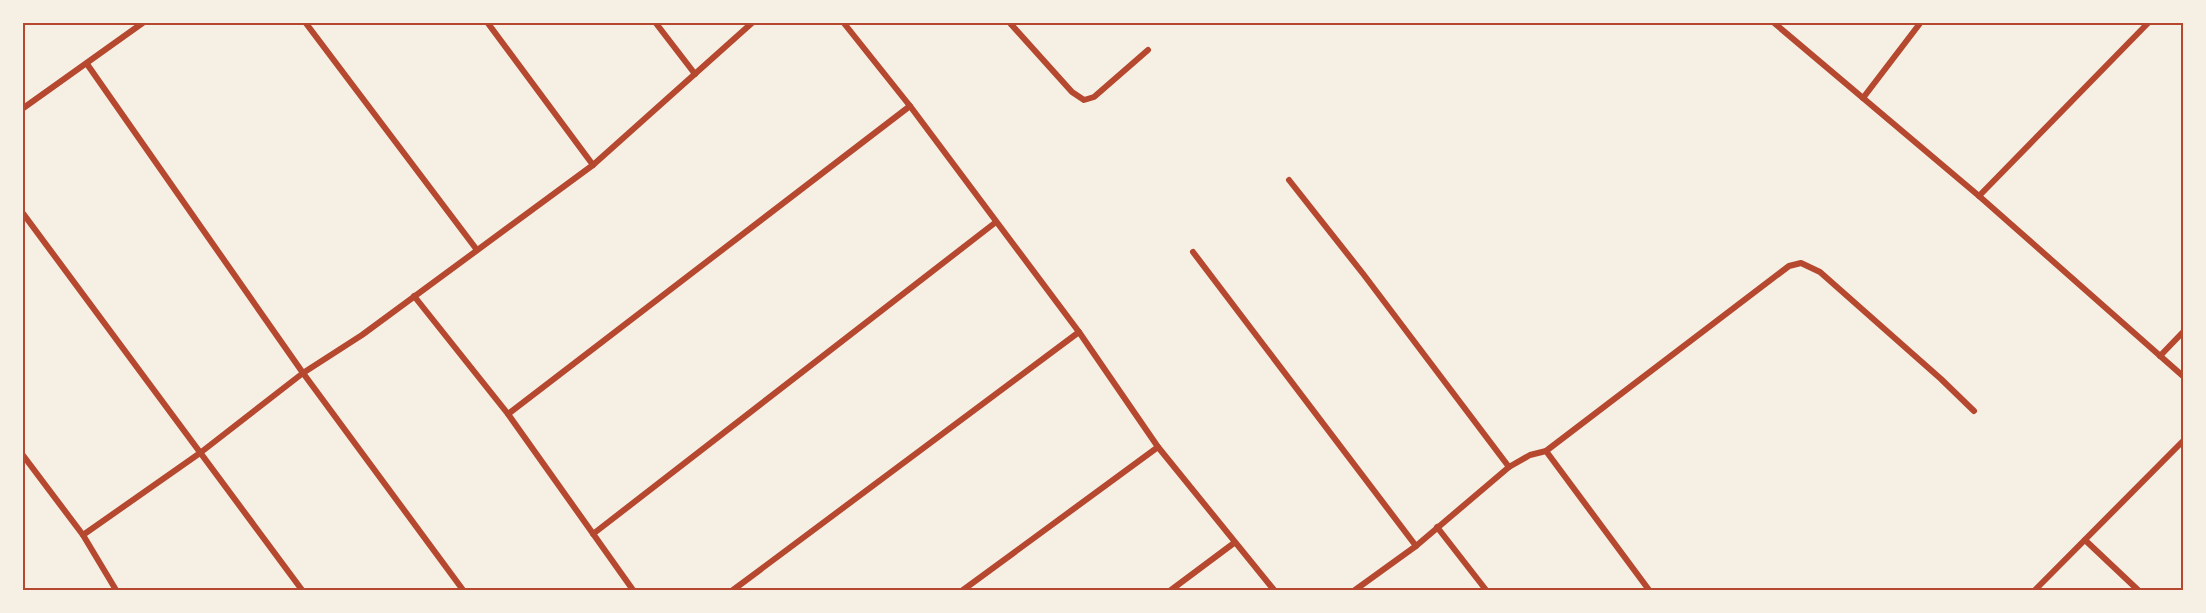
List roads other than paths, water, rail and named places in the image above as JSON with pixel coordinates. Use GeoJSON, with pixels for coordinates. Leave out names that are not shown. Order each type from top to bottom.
{"type":"FeatureCollection","features":[{"type":"Feature","properties":{"kind":"street"},"geometry":{"type":"LineString","coordinates":[[22,110],[144,22]]}},
{"type":"Feature","properties":{"kind":"street"},"geometry":{"type":"LineString","coordinates":[[305,22],[477,250]]}},
{"type":"Feature","properties":{"kind":"street"},"geometry":{"type":"LineString","coordinates":[[487,22],[593,165]]}},
{"type":"Feature","properties":{"kind":"street"},"geometry":{"type":"LineString","coordinates":[[655,22],[695,74]]}},
{"type":"Feature","properties":{"kind":"street"},"geometry":{"type":"LineString","coordinates":[[83,535],[200,453],[303,373],[362,335],[593,165],[753,22]]}},
{"type":"Feature","properties":{"kind":"street"},"geometry":{"type":"LineString","coordinates":[[843,22],[910,106],[1078,332],[1158,447],[1274,591]]}},
{"type":"Feature","properties":{"kind":"street"},"geometry":{"type":"LineString","coordinates":[[1009,22],[1072,92],[1084,100],[1094,97],[1148,50]]}},
{"type":"Feature","properties":{"kind":"street"},"geometry":{"type":"LineString","coordinates":[[1773,22],[1979,196],[2184,377]]}},
{"type":"Feature","properties":{"kind":"street"},"geometry":{"type":"LineString","coordinates":[[1863,98],[1921,22]]}},
{"type":"Feature","properties":{"kind":"street"},"geometry":{"type":"LineString","coordinates":[[1979,196],[2149,22]]}},
{"type":"Feature","properties":{"kind":"street"},"geometry":{"type":"LineString","coordinates":[[87,64],[303,373],[463,591]]}},
{"type":"Feature","properties":{"kind":"street"},"geometry":{"type":"LineString","coordinates":[[508,414],[910,106]]}},
{"type":"Feature","properties":{"kind":"street"},"geometry":{"type":"LineString","coordinates":[[1289,180],[1371,284],[1509,467]]}},
{"type":"Feature","properties":{"kind":"street"},"geometry":{"type":"LineString","coordinates":[[22,212],[302,591]]}},
{"type":"Feature","properties":{"kind":"street"},"geometry":{"type":"LineString","coordinates":[[593,534],[996,222]]}},
{"type":"Feature","properties":{"kind":"street"},"geometry":{"type":"LineString","coordinates":[[1193,252],[1416,546]]}},
{"type":"Feature","properties":{"kind":"street"},"geometry":{"type":"LineString","coordinates":[[1355,591],[1416,546],[1509,467],[1530,455],[1546,452],[1789,266],[1801,263],[1820,272],[1974,411]]}},
{"type":"Feature","properties":{"kind":"street"},"geometry":{"type":"LineString","coordinates":[[414,296],[508,414],[633,591]]}},
{"type":"Feature","properties":{"kind":"street"},"geometry":{"type":"LineString","coordinates":[[2160,356],[2184,331]]}},
{"type":"Feature","properties":{"kind":"street"},"geometry":{"type":"LineString","coordinates":[[733,591],[1078,332]]}},
{"type":"Feature","properties":{"kind":"street"},"geometry":{"type":"LineString","coordinates":[[2035,591],[2184,440]]}},
{"type":"Feature","properties":{"kind":"street"},"geometry":{"type":"LineString","coordinates":[[963,591],[1158,447]]}},
{"type":"Feature","properties":{"kind":"street"},"geometry":{"type":"LineString","coordinates":[[1546,452],[1649,591]]}},
{"type":"Feature","properties":{"kind":"street"},"geometry":{"type":"LineString","coordinates":[[22,454],[83,535],[116,590]]}},
{"type":"Feature","properties":{"kind":"street"},"geometry":{"type":"LineString","coordinates":[[1437,527],[1486,591]]}},
{"type":"Feature","properties":{"kind":"street"},"geometry":{"type":"LineString","coordinates":[[2085,540],[2138,591]]}},
{"type":"Feature","properties":{"kind":"street"},"geometry":{"type":"LineString","coordinates":[[1171,591],[1234,543]]}}]}
